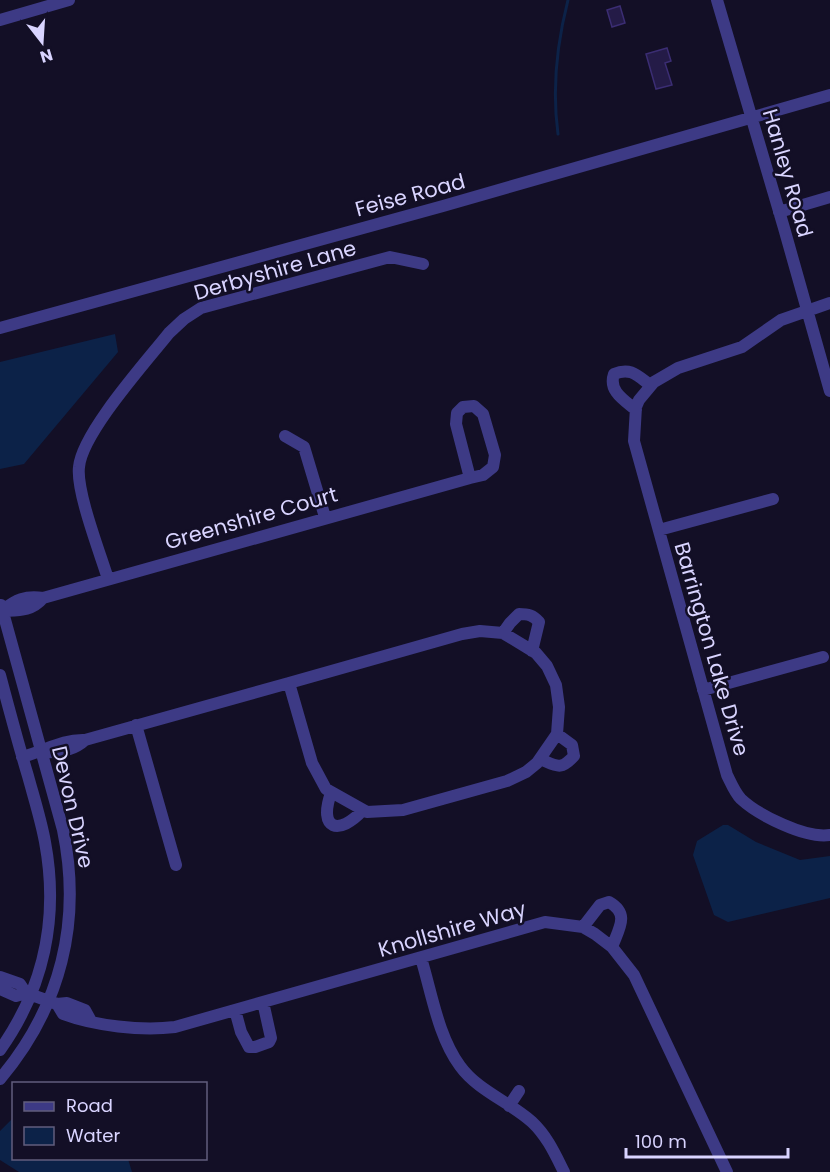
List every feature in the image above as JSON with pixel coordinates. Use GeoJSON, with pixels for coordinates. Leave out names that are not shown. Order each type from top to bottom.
{"type":"FeatureCollection","features":[{"type":"Feature","properties":{"kind":"street"},"geometry":{"type":"LineString","coordinates":[[0,20],[69,0]]}},
{"type":"Feature","properties":{"kind":"street","name":"Hanley Road"},"geometry":{"type":"LineString","coordinates":[[717,0],[830,391]]}},
{"type":"Feature","properties":{"kind":"street","name":"Feise Road"},"geometry":{"type":"LineString","coordinates":[[0,328],[752,119],[830,95]]}},
{"type":"Feature","properties":{"kind":"street"},"geometry":{"type":"LineString","coordinates":[[779,212],[830,197]]}},
{"type":"Feature","properties":{"kind":"street","name":"Derbyshire Lane"},"geometry":{"type":"LineString","coordinates":[[108,579],[81,491],[78,466],[93,431],[169,333],[201,308],[390,256],[423,264]]}},
{"type":"Feature","properties":{"kind":"street","name":"Barrington Lake Drive"},"geometry":{"type":"LineString","coordinates":[[830,303],[781,320],[742,346],[678,368],[650,385],[639,400],[636,410],[636,449],[727,775],[739,797],[760,813],[803,832],[830,835]]}},
{"type":"Feature","properties":{"kind":"street"},"geometry":{"type":"LineString","coordinates":[[636,410],[620,397],[613,387],[611,382],[614,374],[623,370],[636,374],[650,385]]}},
{"type":"Feature","properties":{"kind":"street","name":"Greenshire Court"},"geometry":{"type":"LineString","coordinates":[[1,608],[16,611],[36,606],[43,598],[325,517],[483,475],[493,467],[495,455],[483,414],[474,406],[463,407],[457,413],[456,424],[470,478]]}},
{"type":"Feature","properties":{"kind":"street"},"geometry":{"type":"LineString","coordinates":[[285,436],[304,447],[325,517]]}},
{"type":"Feature","properties":{"kind":"street"},"geometry":{"type":"LineString","coordinates":[[659,530],[773,499]]}},
{"type":"Feature","properties":{"kind":"street","name":"Devon Drive"},"geometry":{"type":"LineString","coordinates":[[0,1079],[53,1003],[67,935],[70,879],[63,830],[1,608]]}},
{"type":"Feature","properties":{"kind":"street"},"geometry":{"type":"LineString","coordinates":[[503,633],[519,614],[529,614],[535,617],[539,622],[532,651]]}},
{"type":"Feature","properties":{"kind":"street"},"geometry":{"type":"LineString","coordinates":[[22,757],[41,752],[56,753],[78,747],[85,740],[136,725],[462,634],[480,631],[503,633],[532,651],[547,666],[556,685],[559,707],[557,734],[540,759],[526,772],[507,781],[395,812],[363,810],[331,793],[317,775],[289,683]]}},
{"type":"Feature","properties":{"kind":"street"},"geometry":{"type":"LineString","coordinates":[[703,690],[824,657]]}},
{"type":"Feature","properties":{"kind":"street","name":"Devon Drive"},"geometry":{"type":"LineString","coordinates":[[0,675],[45,840],[51,892],[49,931],[29,994],[0,1050]]}},
{"type":"Feature","properties":{"kind":"street"},"geometry":{"type":"LineString","coordinates":[[136,725],[176,865]]}},
{"type":"Feature","properties":{"kind":"street"},"geometry":{"type":"LineString","coordinates":[[540,759],[555,766],[561,766],[574,756],[572,745],[557,734]]}},
{"type":"Feature","properties":{"kind":"street"},"geometry":{"type":"LineString","coordinates":[[331,793],[325,809],[327,819],[333,824],[347,825],[363,810]]}},
{"type":"Feature","properties":{"kind":"street"},"geometry":{"type":"LineString","coordinates":[[584,927],[600,905],[609,902],[618,907],[622,916],[621,925],[612,946]]}},
{"type":"Feature","properties":{"kind":"street","name":"Knollshire Way"},"geometry":{"type":"LineString","coordinates":[[29,994],[53,1003],[67,1003],[85,1010],[91,1021],[105,1024],[176,1027],[545,922],[584,927],[612,946],[634,975],[727,1172]]}},
{"type":"Feature","properties":{"kind":"street"},"geometry":{"type":"LineString","coordinates":[[421,958],[447,1044],[461,1067],[487,1091],[532,1122],[550,1144],[564,1172]]}},
{"type":"Feature","properties":{"kind":"street"},"geometry":{"type":"LineString","coordinates":[[0,977],[20,984],[29,994]]}},
{"type":"Feature","properties":{"kind":"street"},"geometry":{"type":"LineString","coordinates":[[0,989],[16,996],[29,994]]}},
{"type":"Feature","properties":{"kind":"street"},"geometry":{"type":"LineString","coordinates":[[234,1010],[249,1047],[264,1045],[271,1038],[263,1002]]}},
{"type":"Feature","properties":{"kind":"street"},"geometry":{"type":"LineString","coordinates":[[509,1106],[519,1090]]}},
{"type":"Feature","properties":{"kind":"water"},"geometry":{"type":"Polygon","coordinates":[[[115,334],[118,352],[24,464],[0,469],[0,362],[115,334]]]}},
{"type":"Feature","properties":{"kind":"water"},"geometry":{"type":"Polygon","coordinates":[[[723,825],[728,825],[756,842],[800,860],[830,856],[830,898],[728,922],[714,915],[693,855],[697,841],[723,825]]]}},
{"type":"Feature","properties":{"kind":"water"},"geometry":{"type":"Polygon","coordinates":[[[12,1119],[12,1160],[128,1160],[132,1172],[19,1172],[0,1160],[0,1131],[12,1119]]]}},
{"type":"Feature","properties":{"kind":"building"},"geometry":{"type":"Polygon","coordinates":[[[620,6],[625,23],[612,27],[607,10],[620,6]]]}},
{"type":"Feature","properties":{"kind":"building"},"geometry":{"type":"Polygon","coordinates":[[[667,48],[671,61],[665,63],[672,85],[656,89],[646,54],[667,48]]]}},
{"type":"Feature","properties":{"kind":"waterway"},"geometry":{"type":"LineString","coordinates":[[558,134],[555,101],[557,67],[568,0]]}}]}
